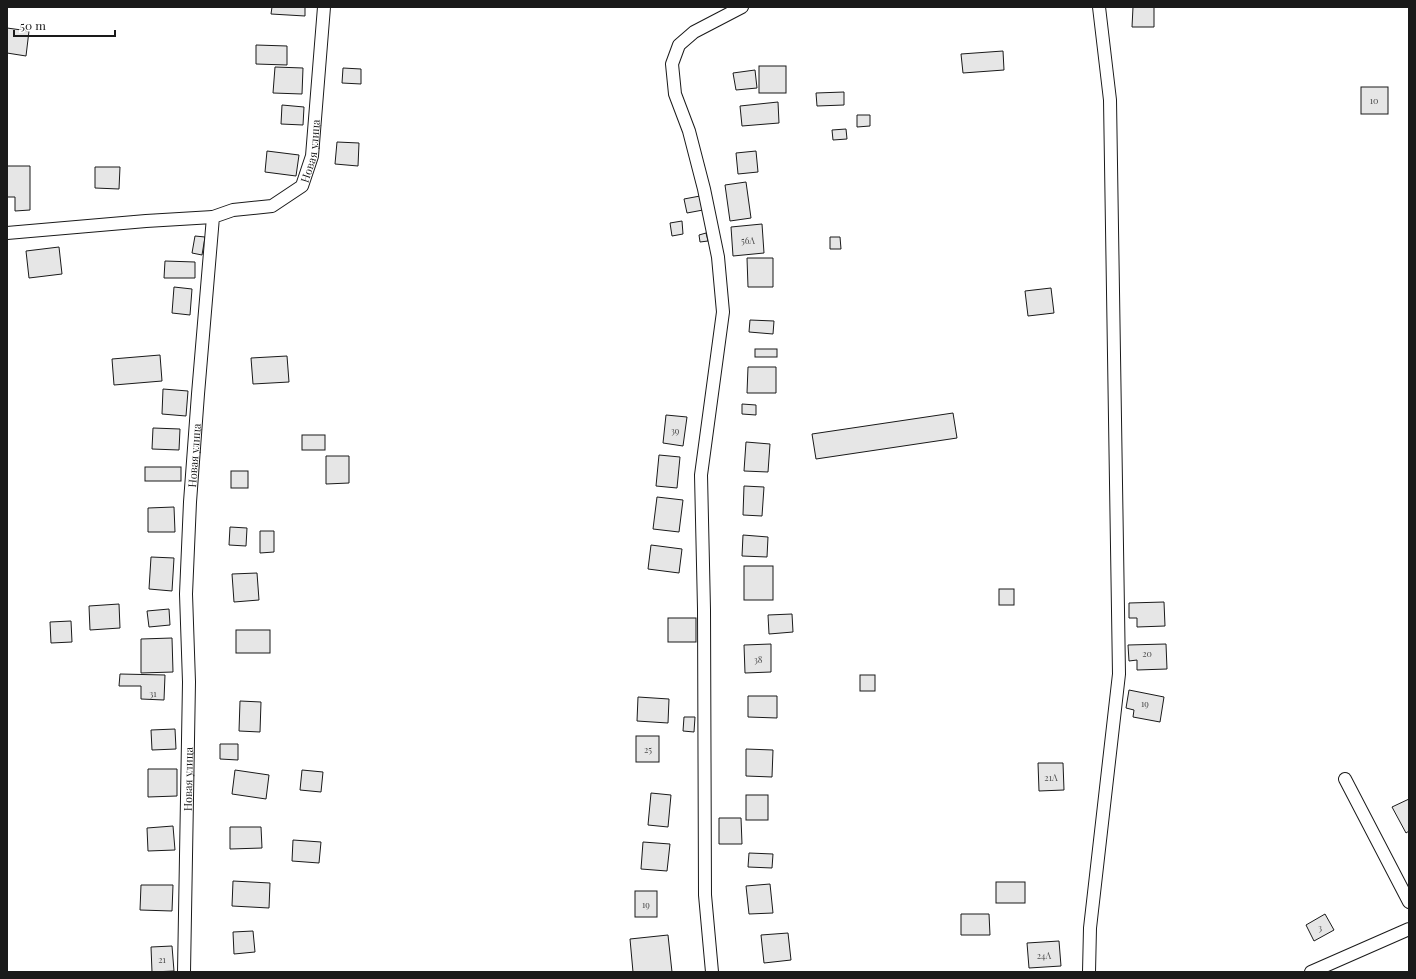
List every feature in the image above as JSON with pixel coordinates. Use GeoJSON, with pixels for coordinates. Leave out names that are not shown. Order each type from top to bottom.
{"type":"FeatureCollection","features":[{"type":"Feature","properties":{"kind":"street","name":"Новая улица"},"geometry":{"type":"LineString","coordinates":[[184,972],[189,682],[186,594],[190,502],[213,217],[233,210],[272,206],[302,186],[312,156],[324,7]]}},
{"type":"Feature","properties":{"kind":"street"},"geometry":{"type":"LineString","coordinates":[[712,972],[705,895],[704,609],[701,475],[723,312],[718,258],[689,131],[675,94],[672,64],[679,45],[694,32],[742,7]]}},
{"type":"Feature","properties":{"kind":"street"},"geometry":{"type":"LineString","coordinates":[[1089,972],[1090,928],[1119,674],[1110,100],[1099,7]]}},
{"type":"Feature","properties":{"kind":"street"},"geometry":{"type":"LineString","coordinates":[[7,233],[146,220],[213,217]]}},
{"type":"Feature","properties":{"kind":"street"},"geometry":{"type":"LineString","coordinates":[[1345,779],[1409,902]]}},
{"type":"Feature","properties":{"kind":"street"},"geometry":{"type":"LineString","coordinates":[[1311,972],[1409,929]]}},
{"type":"Feature","properties":{"kind":"building"},"geometry":{"type":"Polygon","coordinates":[[[272,7],[305,7],[305,16],[271,14],[272,7]]]}},
{"type":"Feature","properties":{"kind":"building"},"geometry":{"type":"Polygon","coordinates":[[[1133,7],[1154,7],[1154,27],[1132,27],[1133,7]]]}},
{"type":"Feature","properties":{"kind":"building"},"geometry":{"type":"Polygon","coordinates":[[[7,28],[29,31],[26,56],[7,53],[7,28]]]}},
{"type":"Feature","properties":{"kind":"building"},"geometry":{"type":"Polygon","coordinates":[[[256,45],[287,46],[287,65],[256,64],[256,45]]]}},
{"type":"Feature","properties":{"kind":"building"},"geometry":{"type":"Polygon","coordinates":[[[1003,51],[1004,70],[963,73],[961,54],[1003,51]]]}},
{"type":"Feature","properties":{"kind":"building"},"geometry":{"type":"Polygon","coordinates":[[[759,66],[786,66],[786,93],[759,93],[759,66]]]}},
{"type":"Feature","properties":{"kind":"building"},"geometry":{"type":"Polygon","coordinates":[[[275,67],[303,68],[302,94],[273,93],[275,67]]]}},
{"type":"Feature","properties":{"kind":"building"},"geometry":{"type":"Polygon","coordinates":[[[343,68],[361,69],[361,84],[342,83],[343,68]]]}},
{"type":"Feature","properties":{"kind":"building"},"geometry":{"type":"Polygon","coordinates":[[[755,70],[757,88],[736,90],[733,73],[755,70]]]}},
{"type":"Feature","properties":{"kind":"building"},"geometry":{"type":"Polygon","coordinates":[[[1361,87],[1388,87],[1388,114],[1361,114],[1361,87]]]}},
{"type":"Feature","properties":{"kind":"building"},"geometry":{"type":"Polygon","coordinates":[[[844,92],[844,105],[817,106],[816,93],[844,92]]]}},
{"type":"Feature","properties":{"kind":"building"},"geometry":{"type":"Polygon","coordinates":[[[778,102],[779,123],[742,126],[740,106],[778,102]]]}},
{"type":"Feature","properties":{"kind":"building"},"geometry":{"type":"Polygon","coordinates":[[[282,105],[304,107],[303,125],[281,124],[282,105]]]}},
{"type":"Feature","properties":{"kind":"building"},"geometry":{"type":"Polygon","coordinates":[[[857,115],[870,115],[870,126],[857,127],[857,115]]]}},
{"type":"Feature","properties":{"kind":"building"},"geometry":{"type":"Polygon","coordinates":[[[846,129],[847,139],[833,140],[832,130],[846,129]]]}},
{"type":"Feature","properties":{"kind":"building"},"geometry":{"type":"Polygon","coordinates":[[[337,142],[359,143],[358,166],[335,164],[337,142]]]}},
{"type":"Feature","properties":{"kind":"building"},"geometry":{"type":"Polygon","coordinates":[[[267,151],[299,155],[296,176],[265,172],[267,151]]]}},
{"type":"Feature","properties":{"kind":"building"},"geometry":{"type":"Polygon","coordinates":[[[756,151],[758,172],[738,174],[736,153],[756,151]]]}},
{"type":"Feature","properties":{"kind":"building"},"geometry":{"type":"Polygon","coordinates":[[[7,166],[30,166],[30,210],[15,211],[15,197],[7,197],[7,166]]]}},
{"type":"Feature","properties":{"kind":"building"},"geometry":{"type":"Polygon","coordinates":[[[95,167],[120,167],[119,189],[95,188],[95,167]]]}},
{"type":"Feature","properties":{"kind":"building"},"geometry":{"type":"Polygon","coordinates":[[[746,182],[751,218],[730,221],[725,185],[746,182]]]}},
{"type":"Feature","properties":{"kind":"building"},"geometry":{"type":"Polygon","coordinates":[[[700,196],[703,210],[687,213],[684,199],[700,196]]]}},
{"type":"Feature","properties":{"kind":"building"},"geometry":{"type":"Polygon","coordinates":[[[682,221],[683,234],[672,236],[670,223],[682,221]]]}},
{"type":"Feature","properties":{"kind":"building"},"geometry":{"type":"Polygon","coordinates":[[[762,224],[764,253],[733,256],[731,227],[762,224]]]}},
{"type":"Feature","properties":{"kind":"building"},"geometry":{"type":"Polygon","coordinates":[[[706,233],[708,241],[700,242],[699,235],[706,233]]]}},
{"type":"Feature","properties":{"kind":"building"},"geometry":{"type":"Polygon","coordinates":[[[195,236],[205,237],[202,255],[192,253],[195,236]]]}},
{"type":"Feature","properties":{"kind":"building"},"geometry":{"type":"Polygon","coordinates":[[[830,237],[840,237],[841,249],[830,249],[830,237]]]}},
{"type":"Feature","properties":{"kind":"building"},"geometry":{"type":"Polygon","coordinates":[[[59,247],[62,274],[29,278],[26,251],[59,247]]]}},
{"type":"Feature","properties":{"kind":"building"},"geometry":{"type":"Polygon","coordinates":[[[747,258],[773,258],[773,287],[748,287],[747,258]]]}},
{"type":"Feature","properties":{"kind":"building"},"geometry":{"type":"Polygon","coordinates":[[[165,261],[195,262],[195,278],[164,278],[165,261]]]}},
{"type":"Feature","properties":{"kind":"building"},"geometry":{"type":"Polygon","coordinates":[[[174,287],[192,289],[190,315],[172,313],[174,287]]]}},
{"type":"Feature","properties":{"kind":"building"},"geometry":{"type":"Polygon","coordinates":[[[1051,288],[1054,313],[1028,316],[1025,291],[1051,288]]]}},
{"type":"Feature","properties":{"kind":"building"},"geometry":{"type":"Polygon","coordinates":[[[750,320],[774,321],[773,334],[749,332],[750,320]]]}},
{"type":"Feature","properties":{"kind":"building"},"geometry":{"type":"Polygon","coordinates":[[[755,349],[777,349],[777,357],[755,357],[755,349]]]}},
{"type":"Feature","properties":{"kind":"building"},"geometry":{"type":"Polygon","coordinates":[[[160,355],[162,381],[114,385],[112,359],[160,355]]]}},
{"type":"Feature","properties":{"kind":"building"},"geometry":{"type":"Polygon","coordinates":[[[287,356],[289,382],[253,384],[251,358],[287,356]]]}},
{"type":"Feature","properties":{"kind":"building"},"geometry":{"type":"Polygon","coordinates":[[[748,367],[776,367],[776,393],[747,393],[748,367]]]}},
{"type":"Feature","properties":{"kind":"building"},"geometry":{"type":"Polygon","coordinates":[[[163,389],[188,391],[186,416],[162,414],[163,389]]]}},
{"type":"Feature","properties":{"kind":"building"},"geometry":{"type":"Polygon","coordinates":[[[742,404],[756,405],[756,415],[742,414],[742,404]]]}},
{"type":"Feature","properties":{"kind":"building"},"geometry":{"type":"Polygon","coordinates":[[[953,413],[957,438],[816,459],[812,434],[953,413]]]}},
{"type":"Feature","properties":{"kind":"building"},"geometry":{"type":"Polygon","coordinates":[[[666,415],[687,417],[683,446],[663,443],[666,415]]]}},
{"type":"Feature","properties":{"kind":"building"},"geometry":{"type":"Polygon","coordinates":[[[153,428],[180,429],[179,450],[152,449],[153,428]]]}},
{"type":"Feature","properties":{"kind":"building"},"geometry":{"type":"Polygon","coordinates":[[[302,435],[325,435],[325,450],[302,450],[302,435]]]}},
{"type":"Feature","properties":{"kind":"building"},"geometry":{"type":"Polygon","coordinates":[[[746,442],[770,444],[768,472],[744,471],[746,442]]]}},
{"type":"Feature","properties":{"kind":"building"},"geometry":{"type":"Polygon","coordinates":[[[659,455],[680,457],[677,488],[656,486],[659,455]]]}},
{"type":"Feature","properties":{"kind":"building"},"geometry":{"type":"Polygon","coordinates":[[[326,456],[349,456],[349,483],[326,484],[326,456]]]}},
{"type":"Feature","properties":{"kind":"building"},"geometry":{"type":"Polygon","coordinates":[[[145,467],[181,467],[181,481],[145,481],[145,467]]]}},
{"type":"Feature","properties":{"kind":"building"},"geometry":{"type":"Polygon","coordinates":[[[231,471],[248,471],[248,488],[231,488],[231,471]]]}},
{"type":"Feature","properties":{"kind":"building"},"geometry":{"type":"Polygon","coordinates":[[[744,486],[764,487],[762,516],[743,515],[744,486]]]}},
{"type":"Feature","properties":{"kind":"building"},"geometry":{"type":"Polygon","coordinates":[[[657,497],[683,500],[679,532],[653,529],[657,497]]]}},
{"type":"Feature","properties":{"kind":"building"},"geometry":{"type":"Polygon","coordinates":[[[174,507],[175,532],[148,532],[148,508],[174,507]]]}},
{"type":"Feature","properties":{"kind":"building"},"geometry":{"type":"Polygon","coordinates":[[[230,527],[247,528],[246,546],[229,545],[230,527]]]}},
{"type":"Feature","properties":{"kind":"building"},"geometry":{"type":"Polygon","coordinates":[[[260,531],[274,531],[274,552],[260,553],[260,531]]]}},
{"type":"Feature","properties":{"kind":"building"},"geometry":{"type":"Polygon","coordinates":[[[743,535],[768,537],[767,557],[742,556],[743,535]]]}},
{"type":"Feature","properties":{"kind":"building"},"geometry":{"type":"Polygon","coordinates":[[[651,545],[682,549],[679,573],[648,569],[651,545]]]}},
{"type":"Feature","properties":{"kind":"building"},"geometry":{"type":"Polygon","coordinates":[[[151,557],[174,558],[172,591],[149,589],[151,557]]]}},
{"type":"Feature","properties":{"kind":"building"},"geometry":{"type":"Polygon","coordinates":[[[744,566],[773,566],[773,600],[744,600],[744,566]]]}},
{"type":"Feature","properties":{"kind":"building"},"geometry":{"type":"Polygon","coordinates":[[[257,573],[259,600],[234,602],[232,574],[257,573]]]}},
{"type":"Feature","properties":{"kind":"building"},"geometry":{"type":"Polygon","coordinates":[[[999,589],[1014,589],[1014,605],[999,605],[999,589]]]}},
{"type":"Feature","properties":{"kind":"building"},"geometry":{"type":"Polygon","coordinates":[[[1164,602],[1165,626],[1137,627],[1137,618],[1129,618],[1129,603],[1164,602]]]}},
{"type":"Feature","properties":{"kind":"building"},"geometry":{"type":"Polygon","coordinates":[[[119,604],[120,628],[90,630],[89,606],[119,604]]]}},
{"type":"Feature","properties":{"kind":"building"},"geometry":{"type":"Polygon","coordinates":[[[169,609],[170,625],[149,627],[147,611],[169,609]]]}},
{"type":"Feature","properties":{"kind":"building"},"geometry":{"type":"Polygon","coordinates":[[[792,614],[793,632],[769,634],[768,615],[792,614]]]}},
{"type":"Feature","properties":{"kind":"building"},"geometry":{"type":"Polygon","coordinates":[[[668,618],[696,618],[696,642],[668,642],[668,618]]]}},
{"type":"Feature","properties":{"kind":"building"},"geometry":{"type":"Polygon","coordinates":[[[71,621],[72,642],[51,643],[50,622],[71,621]]]}},
{"type":"Feature","properties":{"kind":"building"},"geometry":{"type":"Polygon","coordinates":[[[236,630],[270,630],[270,653],[236,653],[236,630]]]}},
{"type":"Feature","properties":{"kind":"building"},"geometry":{"type":"Polygon","coordinates":[[[172,638],[173,672],[141,673],[141,639],[172,638]]]}},
{"type":"Feature","properties":{"kind":"building"},"geometry":{"type":"Polygon","coordinates":[[[771,644],[771,672],[745,673],[744,645],[771,644]]]}},
{"type":"Feature","properties":{"kind":"building"},"geometry":{"type":"Polygon","coordinates":[[[1166,644],[1167,669],[1137,670],[1137,660],[1129,661],[1128,645],[1166,644]]]}},
{"type":"Feature","properties":{"kind":"building"},"geometry":{"type":"Polygon","coordinates":[[[120,674],[165,675],[164,700],[141,699],[141,686],[119,686],[120,674]]]}},
{"type":"Feature","properties":{"kind":"building"},"geometry":{"type":"Polygon","coordinates":[[[860,675],[875,675],[875,691],[860,691],[860,675]]]}},
{"type":"Feature","properties":{"kind":"building"},"geometry":{"type":"Polygon","coordinates":[[[1129,690],[1164,697],[1160,722],[1133,717],[1134,710],[1126,708],[1129,690]]]}},
{"type":"Feature","properties":{"kind":"building"},"geometry":{"type":"Polygon","coordinates":[[[748,696],[777,696],[777,718],[748,717],[748,696]]]}},
{"type":"Feature","properties":{"kind":"building"},"geometry":{"type":"Polygon","coordinates":[[[638,697],[669,699],[668,723],[637,721],[638,697]]]}},
{"type":"Feature","properties":{"kind":"building"},"geometry":{"type":"Polygon","coordinates":[[[240,701],[261,702],[260,732],[239,731],[240,701]]]}},
{"type":"Feature","properties":{"kind":"building"},"geometry":{"type":"Polygon","coordinates":[[[684,717],[695,717],[694,732],[683,731],[684,717]]]}},
{"type":"Feature","properties":{"kind":"building"},"geometry":{"type":"Polygon","coordinates":[[[175,729],[176,749],[152,750],[151,730],[175,729]]]}},
{"type":"Feature","properties":{"kind":"building"},"geometry":{"type":"Polygon","coordinates":[[[636,736],[659,736],[659,762],[636,762],[636,736]]]}},
{"type":"Feature","properties":{"kind":"building"},"geometry":{"type":"Polygon","coordinates":[[[220,744],[238,744],[238,760],[220,759],[220,744]]]}},
{"type":"Feature","properties":{"kind":"building"},"geometry":{"type":"Polygon","coordinates":[[[746,749],[773,750],[772,777],[746,776],[746,749]]]}},
{"type":"Feature","properties":{"kind":"building"},"geometry":{"type":"Polygon","coordinates":[[[1038,763],[1063,763],[1064,790],[1039,791],[1038,763]]]}},
{"type":"Feature","properties":{"kind":"building"},"geometry":{"type":"Polygon","coordinates":[[[148,769],[177,769],[177,796],[148,797],[148,769]]]}},
{"type":"Feature","properties":{"kind":"building"},"geometry":{"type":"Polygon","coordinates":[[[235,770],[269,775],[266,799],[232,794],[235,770]]]}},
{"type":"Feature","properties":{"kind":"building"},"geometry":{"type":"Polygon","coordinates":[[[302,770],[323,772],[321,792],[300,790],[302,770]]]}},
{"type":"Feature","properties":{"kind":"building"},"geometry":{"type":"Polygon","coordinates":[[[651,793],[671,795],[668,827],[648,825],[651,793]]]}},
{"type":"Feature","properties":{"kind":"building"},"geometry":{"type":"Polygon","coordinates":[[[746,795],[768,795],[768,820],[746,820],[746,795]]]}},
{"type":"Feature","properties":{"kind":"building"},"geometry":{"type":"Polygon","coordinates":[[[1409,799],[1409,831],[1406,833],[1392,807],[1409,799]]]}},
{"type":"Feature","properties":{"kind":"building"},"geometry":{"type":"Polygon","coordinates":[[[719,818],[741,818],[742,844],[719,844],[719,818]]]}},
{"type":"Feature","properties":{"kind":"building"},"geometry":{"type":"Polygon","coordinates":[[[173,826],[175,850],[148,851],[147,828],[173,826]]]}},
{"type":"Feature","properties":{"kind":"building"},"geometry":{"type":"Polygon","coordinates":[[[230,827],[261,827],[262,848],[230,849],[230,827]]]}},
{"type":"Feature","properties":{"kind":"building"},"geometry":{"type":"Polygon","coordinates":[[[293,840],[321,842],[319,863],[292,861],[293,840]]]}},
{"type":"Feature","properties":{"kind":"building"},"geometry":{"type":"Polygon","coordinates":[[[643,842],[670,844],[667,871],[641,869],[643,842]]]}},
{"type":"Feature","properties":{"kind":"building"},"geometry":{"type":"Polygon","coordinates":[[[749,853],[773,854],[772,868],[748,867],[749,853]]]}},
{"type":"Feature","properties":{"kind":"building"},"geometry":{"type":"Polygon","coordinates":[[[233,881],[270,883],[269,908],[232,906],[233,881]]]}},
{"type":"Feature","properties":{"kind":"building"},"geometry":{"type":"Polygon","coordinates":[[[996,882],[1025,882],[1025,903],[996,903],[996,882]]]}},
{"type":"Feature","properties":{"kind":"building"},"geometry":{"type":"Polygon","coordinates":[[[770,884],[773,913],[749,914],[746,886],[770,884]]]}},
{"type":"Feature","properties":{"kind":"building"},"geometry":{"type":"Polygon","coordinates":[[[141,885],[173,885],[172,911],[140,910],[141,885]]]}},
{"type":"Feature","properties":{"kind":"building"},"geometry":{"type":"Polygon","coordinates":[[[635,891],[657,891],[657,917],[635,917],[635,891]]]}},
{"type":"Feature","properties":{"kind":"building"},"geometry":{"type":"Polygon","coordinates":[[[961,914],[989,914],[990,935],[961,935],[961,914]]]}},
{"type":"Feature","properties":{"kind":"building"},"geometry":{"type":"Polygon","coordinates":[[[1325,914],[1334,930],[1314,941],[1306,925],[1325,914]]]}},
{"type":"Feature","properties":{"kind":"building"},"geometry":{"type":"Polygon","coordinates":[[[253,931],[255,952],[234,954],[233,932],[253,931]]]}},
{"type":"Feature","properties":{"kind":"building"},"geometry":{"type":"Polygon","coordinates":[[[788,933],[791,960],[764,963],[761,935],[788,933]]]}},
{"type":"Feature","properties":{"kind":"building"},"geometry":{"type":"Polygon","coordinates":[[[668,935],[672,972],[633,972],[630,939],[668,935]]]}},
{"type":"Feature","properties":{"kind":"building"},"geometry":{"type":"Polygon","coordinates":[[[1059,941],[1061,966],[1029,968],[1027,943],[1059,941]]]}},
{"type":"Feature","properties":{"kind":"building"},"geometry":{"type":"Polygon","coordinates":[[[172,946],[174,971],[152,972],[151,947],[172,946]]]}}]}
